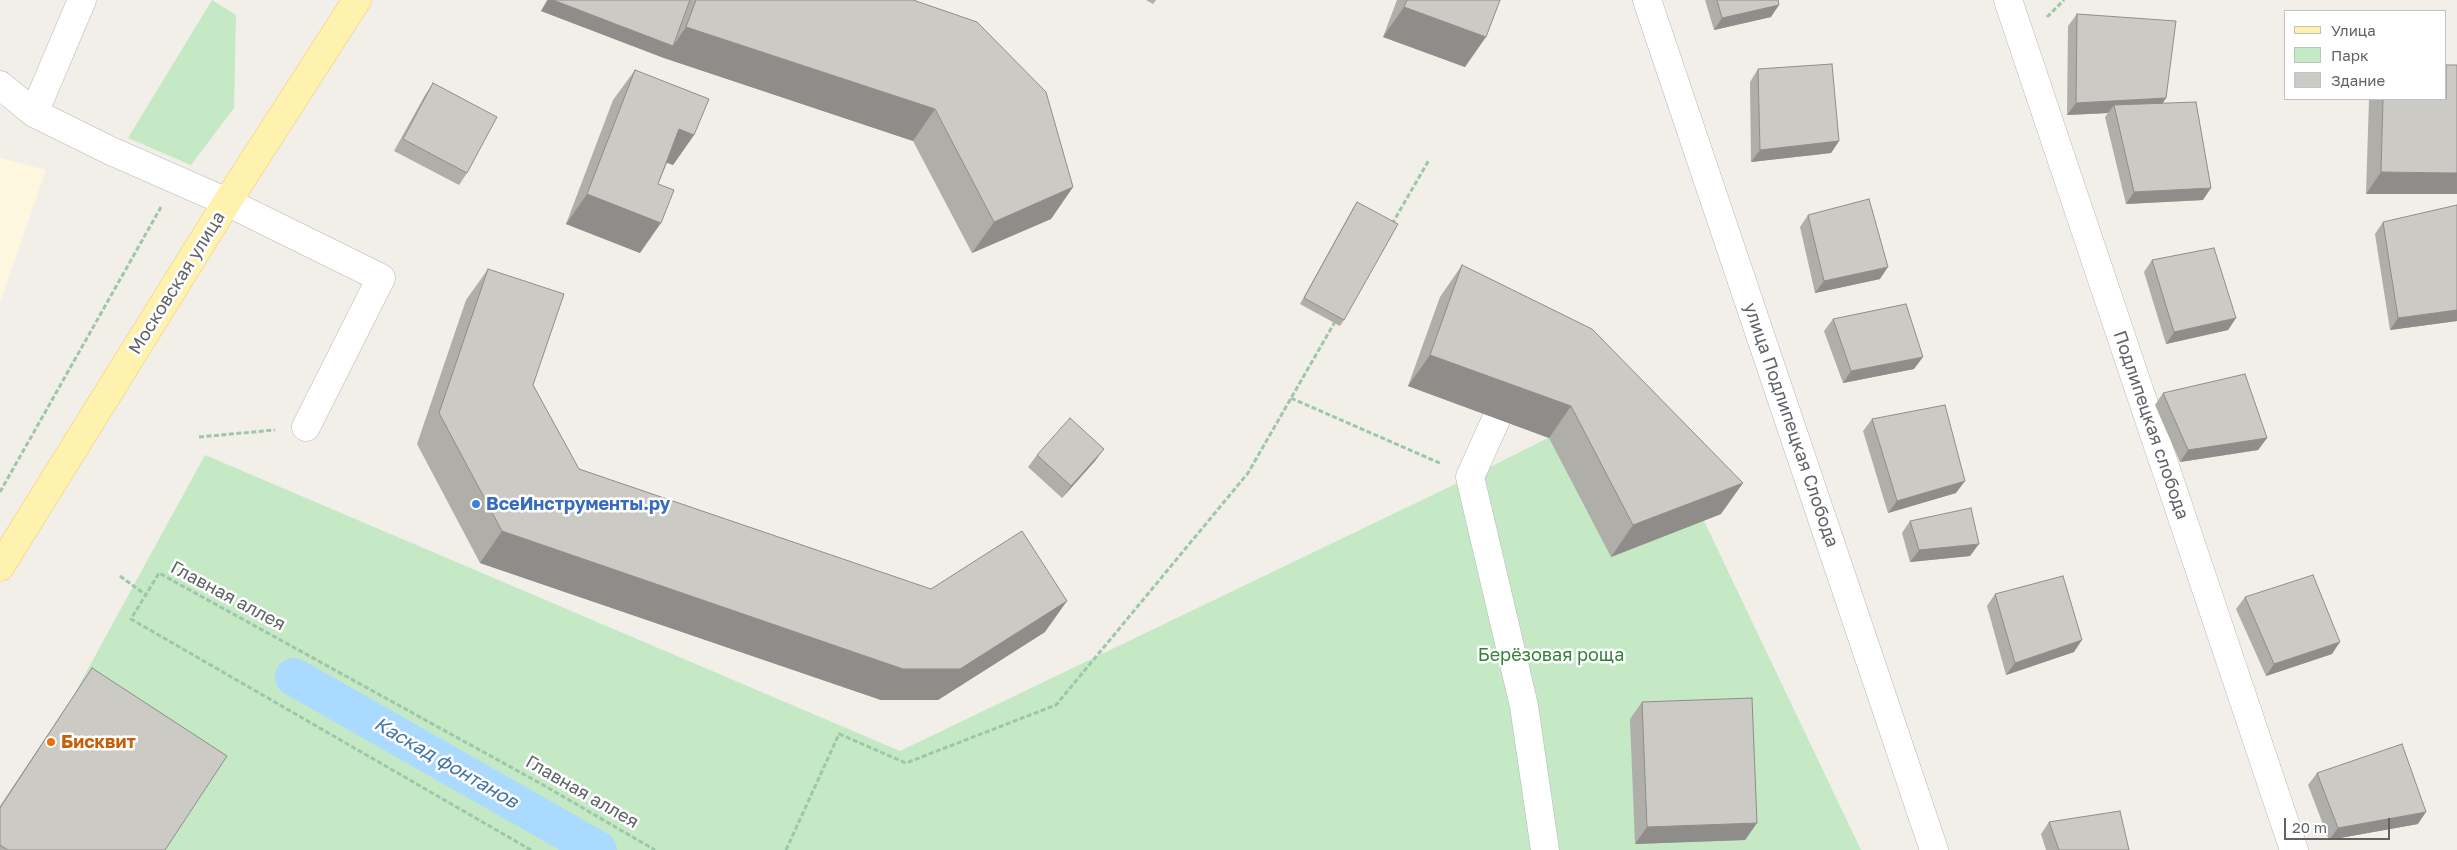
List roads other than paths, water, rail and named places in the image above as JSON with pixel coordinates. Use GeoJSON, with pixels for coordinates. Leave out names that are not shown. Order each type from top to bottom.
{"type":"FeatureCollection","features":[{"type":"Feature","properties":{"kind":"main road","name":"Московская улица"},"geometry":{"type":"LineString","coordinates":[[0,567],[227,202],[357,0]]}},
{"type":"Feature","properties":{"kind":"street"},"geometry":{"type":"LineString","coordinates":[[34,113],[82,0]]}},
{"type":"Feature","properties":{"kind":"street","name":"улица Подлипецкая Слобода"},"geometry":{"type":"LineString","coordinates":[[1647,0],[1934,850]]}},
{"type":"Feature","properties":{"kind":"street","name":"Подлипецкая слобода"},"geometry":{"type":"LineString","coordinates":[[2008,0],[2294,850]]}},
{"type":"Feature","properties":{"kind":"street"},"geometry":{"type":"LineString","coordinates":[[0,85],[34,113]]}},
{"type":"Feature","properties":{"kind":"street"},"geometry":{"type":"LineString","coordinates":[[0,105],[34,113],[111,151],[227,202],[381,278],[306,427]]}},
{"type":"Feature","properties":{"kind":"street"},"geometry":{"type":"LineString","coordinates":[[1522,363],[1470,476],[1524,706],[1545,850]]}},
{"type":"Feature","properties":{"kind":"waterway","name":"Каскад фонтанов"},"geometry":{"type":"LineString","coordinates":[[294,677],[598,850]]}},
{"type":"Feature","properties":{"kind":"place","name":"ВсеИнструменты.ру"},"geometry":{"type":"Point","coordinates":[476,504]}},
{"type":"Feature","properties":{"kind":"place","name":"Бисквит"},"geometry":{"type":"Point","coordinates":[51,742]}},
{"type":"Feature","properties":{"kind":"park label","name":"Берёзовая роща"},"geometry":{"type":"Point","coordinates":[1551,655]}}]}
